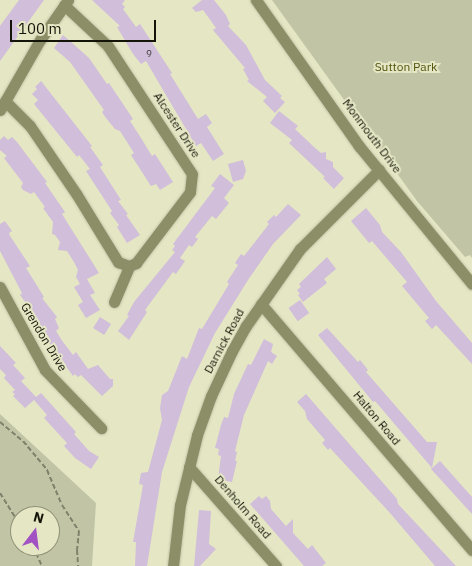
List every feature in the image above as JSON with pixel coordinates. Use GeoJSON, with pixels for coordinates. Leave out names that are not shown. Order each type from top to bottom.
{"type":"FeatureCollection","features":[{"type":"Feature","properties":{"kind":"street","name":"Monmouth Drive"},"geometry":{"type":"LineString","coordinates":[[256,0],[379,170],[472,284]]}},
{"type":"Feature","properties":{"kind":"street"},"geometry":{"type":"LineString","coordinates":[[66,3],[2,106],[30,126],[77,195],[118,262],[129,266]]}},
{"type":"Feature","properties":{"kind":"street","name":"Alcester Drive"},"geometry":{"type":"LineString","coordinates":[[66,3],[108,46],[192,174],[190,192],[136,263],[129,266],[114,302]]}},
{"type":"Feature","properties":{"kind":"street","name":"Darnick Road"},"geometry":{"type":"LineString","coordinates":[[173,566],[176,523],[189,467],[211,396],[232,351],[261,304],[300,249],[379,170]]}},
{"type":"Feature","properties":{"kind":"street","name":"Grendon Drive"},"geometry":{"type":"LineString","coordinates":[[0,287],[45,370],[56,384],[95,414],[101,428]]}},
{"type":"Feature","properties":{"kind":"street","name":"Halton Road"},"geometry":{"type":"LineString","coordinates":[[261,304],[472,550]]}},
{"type":"Feature","properties":{"kind":"street","name":"Denholm Road"},"geometry":{"type":"LineString","coordinates":[[189,467],[276,566]]}},
{"type":"Feature","properties":{"kind":"path"},"geometry":{"type":"LineString","coordinates":[[0,422],[23,440],[47,470],[62,505],[79,531],[78,566]]}},
{"type":"Feature","properties":{"kind":"path"},"geometry":{"type":"LineString","coordinates":[[0,493],[10,509]]}},
{"type":"Feature","properties":{"kind":"green space","name":"Sutton Park"},"geometry":{"type":"Polygon","coordinates":[[[272,0],[472,0],[472,258],[470,255],[465,257],[417,201],[272,0]]]}},
{"type":"Feature","properties":{"kind":"green space"},"geometry":{"type":"Polygon","coordinates":[[[0,414],[96,503],[92,566],[0,566],[0,414]]]}},
{"type":"Feature","properties":{"kind":"building"},"geometry":{"type":"Polygon","coordinates":[[[19,0],[44,0],[0,61],[0,26],[19,0]]]}},
{"type":"Feature","properties":{"kind":"building"},"geometry":{"type":"Polygon","coordinates":[[[92,0],[125,0],[122,4],[125,7],[123,9],[136,27],[140,24],[172,73],[170,74],[198,119],[206,114],[212,123],[207,127],[224,154],[213,161],[201,143],[196,146],[146,61],[141,64],[117,27],[120,26],[92,0]]]}},
{"type":"Feature","properties":{"kind":"building"},"geometry":{"type":"Polygon","coordinates":[[[202,0],[214,0],[226,15],[230,24],[228,26],[246,45],[265,80],[282,96],[280,98],[285,102],[275,113],[263,101],[267,97],[247,81],[249,80],[243,69],[245,68],[213,30],[216,28],[203,10],[196,12],[192,8],[202,0]]]}},
{"type":"Feature","properties":{"kind":"building"},"geometry":{"type":"Polygon","coordinates":[[[63,35],[89,58],[107,84],[109,83],[133,119],[130,121],[152,156],[155,154],[173,182],[160,190],[156,184],[151,186],[131,155],[134,153],[120,131],[115,129],[106,118],[102,112],[104,110],[70,62],[54,48],[63,35]]]}},
{"type":"Feature","properties":{"kind":"building"},"geometry":{"type":"Polygon","coordinates":[[[41,81],[92,146],[90,147],[103,165],[100,167],[121,200],[118,201],[128,214],[126,215],[140,235],[127,243],[117,227],[119,225],[110,213],[112,211],[86,171],[90,169],[79,155],[77,157],[34,104],[38,100],[32,94],[37,89],[35,87],[41,81]]]}},
{"type":"Feature","properties":{"kind":"building"},"geometry":{"type":"Polygon","coordinates":[[[279,111],[298,126],[295,129],[314,147],[321,153],[326,152],[326,159],[333,162],[333,167],[344,178],[334,189],[323,178],[325,177],[289,143],[292,140],[270,123],[279,111]]]}},
{"type":"Feature","properties":{"kind":"building"},"geometry":{"type":"Polygon","coordinates":[[[4,136],[8,140],[12,137],[17,142],[47,182],[45,183],[65,212],[62,214],[99,273],[87,279],[95,293],[90,295],[100,310],[86,318],[78,305],[83,302],[74,287],[80,284],[76,277],[78,270],[67,251],[58,250],[60,242],[52,234],[53,222],[43,208],[45,207],[34,192],[31,194],[23,190],[21,187],[23,183],[4,158],[7,156],[0,150],[0,140],[4,136]]]}},
{"type":"Feature","properties":{"kind":"building"},"geometry":{"type":"Polygon","coordinates":[[[243,160],[246,171],[243,179],[233,182],[228,164],[243,160]]]}},
{"type":"Feature","properties":{"kind":"building"},"geometry":{"type":"Polygon","coordinates":[[[220,174],[234,185],[224,198],[229,203],[216,219],[212,216],[195,237],[198,239],[192,247],[189,245],[180,258],[185,261],[176,274],[173,272],[145,310],[147,312],[129,340],[118,331],[129,316],[127,315],[134,302],[175,252],[172,250],[175,246],[173,244],[215,188],[211,186],[220,174]]]}},
{"type":"Feature","properties":{"kind":"building"},"geometry":{"type":"Polygon","coordinates":[[[288,204],[301,215],[273,244],[248,280],[215,333],[189,387],[162,472],[147,566],[135,566],[136,542],[133,542],[143,485],[139,484],[141,473],[148,472],[162,420],[160,408],[162,395],[168,391],[182,356],[187,359],[199,328],[202,329],[229,284],[227,282],[238,265],[235,263],[241,254],[244,256],[269,224],[267,222],[274,215],[276,217],[288,204]]]}},
{"type":"Feature","properties":{"kind":"building"},"geometry":{"type":"Polygon","coordinates":[[[366,208],[380,225],[382,232],[401,252],[436,301],[472,343],[472,364],[436,325],[432,329],[425,321],[429,318],[402,286],[407,282],[372,241],[369,243],[351,221],[366,208]]]}},
{"type":"Feature","properties":{"kind":"building"},"geometry":{"type":"Polygon","coordinates":[[[5,221],[12,231],[9,233],[10,236],[30,266],[26,268],[44,297],[42,298],[57,317],[55,319],[59,328],[56,331],[63,342],[73,355],[76,352],[88,369],[98,365],[110,379],[113,379],[113,386],[102,396],[81,375],[78,377],[75,374],[73,376],[46,339],[48,337],[38,324],[40,322],[20,295],[22,293],[0,251],[0,224],[5,221]]]}},
{"type":"Feature","properties":{"kind":"building"},"geometry":{"type":"Polygon","coordinates":[[[327,257],[336,269],[324,279],[327,283],[303,302],[298,295],[300,294],[297,290],[301,287],[299,284],[327,257]]]}},
{"type":"Feature","properties":{"kind":"building"},"geometry":{"type":"Polygon","coordinates":[[[300,300],[309,313],[298,321],[289,308],[300,300]]]}},
{"type":"Feature","properties":{"kind":"building"},"geometry":{"type":"Polygon","coordinates":[[[100,317],[111,324],[104,335],[93,328],[100,317]]]}},
{"type":"Feature","properties":{"kind":"building"},"geometry":{"type":"Polygon","coordinates":[[[327,328],[358,362],[360,360],[368,370],[366,372],[427,442],[437,442],[432,468],[375,401],[373,402],[318,335],[327,328]]]}},
{"type":"Feature","properties":{"kind":"building"},"geometry":{"type":"Polygon","coordinates":[[[264,339],[273,344],[271,352],[277,356],[272,364],[268,361],[244,415],[235,451],[237,452],[235,461],[237,461],[232,482],[218,479],[221,456],[218,455],[219,449],[215,448],[221,425],[224,417],[228,418],[234,394],[248,364],[251,365],[264,339]]]}},
{"type":"Feature","properties":{"kind":"building"},"geometry":{"type":"Polygon","coordinates":[[[0,346],[16,363],[13,365],[25,378],[21,381],[36,397],[41,393],[76,432],[74,434],[89,451],[99,457],[91,469],[75,458],[64,446],[67,443],[44,418],[47,415],[34,400],[25,408],[13,396],[15,394],[12,392],[15,390],[4,378],[6,375],[0,369],[0,346]]]}},
{"type":"Feature","properties":{"kind":"building"},"geometry":{"type":"Polygon","coordinates":[[[306,394],[397,499],[398,504],[456,566],[435,566],[390,513],[330,448],[328,450],[322,443],[325,440],[307,419],[305,411],[297,402],[306,394]]]}},
{"type":"Feature","properties":{"kind":"building"},"geometry":{"type":"Polygon","coordinates":[[[440,461],[472,497],[472,514],[431,469],[440,461]]]}},
{"type":"Feature","properties":{"kind":"building"},"geometry":{"type":"Polygon","coordinates":[[[259,496],[262,499],[266,496],[270,501],[271,509],[286,526],[293,519],[293,533],[308,549],[312,545],[326,563],[322,566],[304,566],[250,504],[259,496]]]}},
{"type":"Feature","properties":{"kind":"building"},"geometry":{"type":"Polygon","coordinates":[[[199,510],[211,511],[209,544],[216,549],[200,566],[194,566],[199,510]]]}}]}
